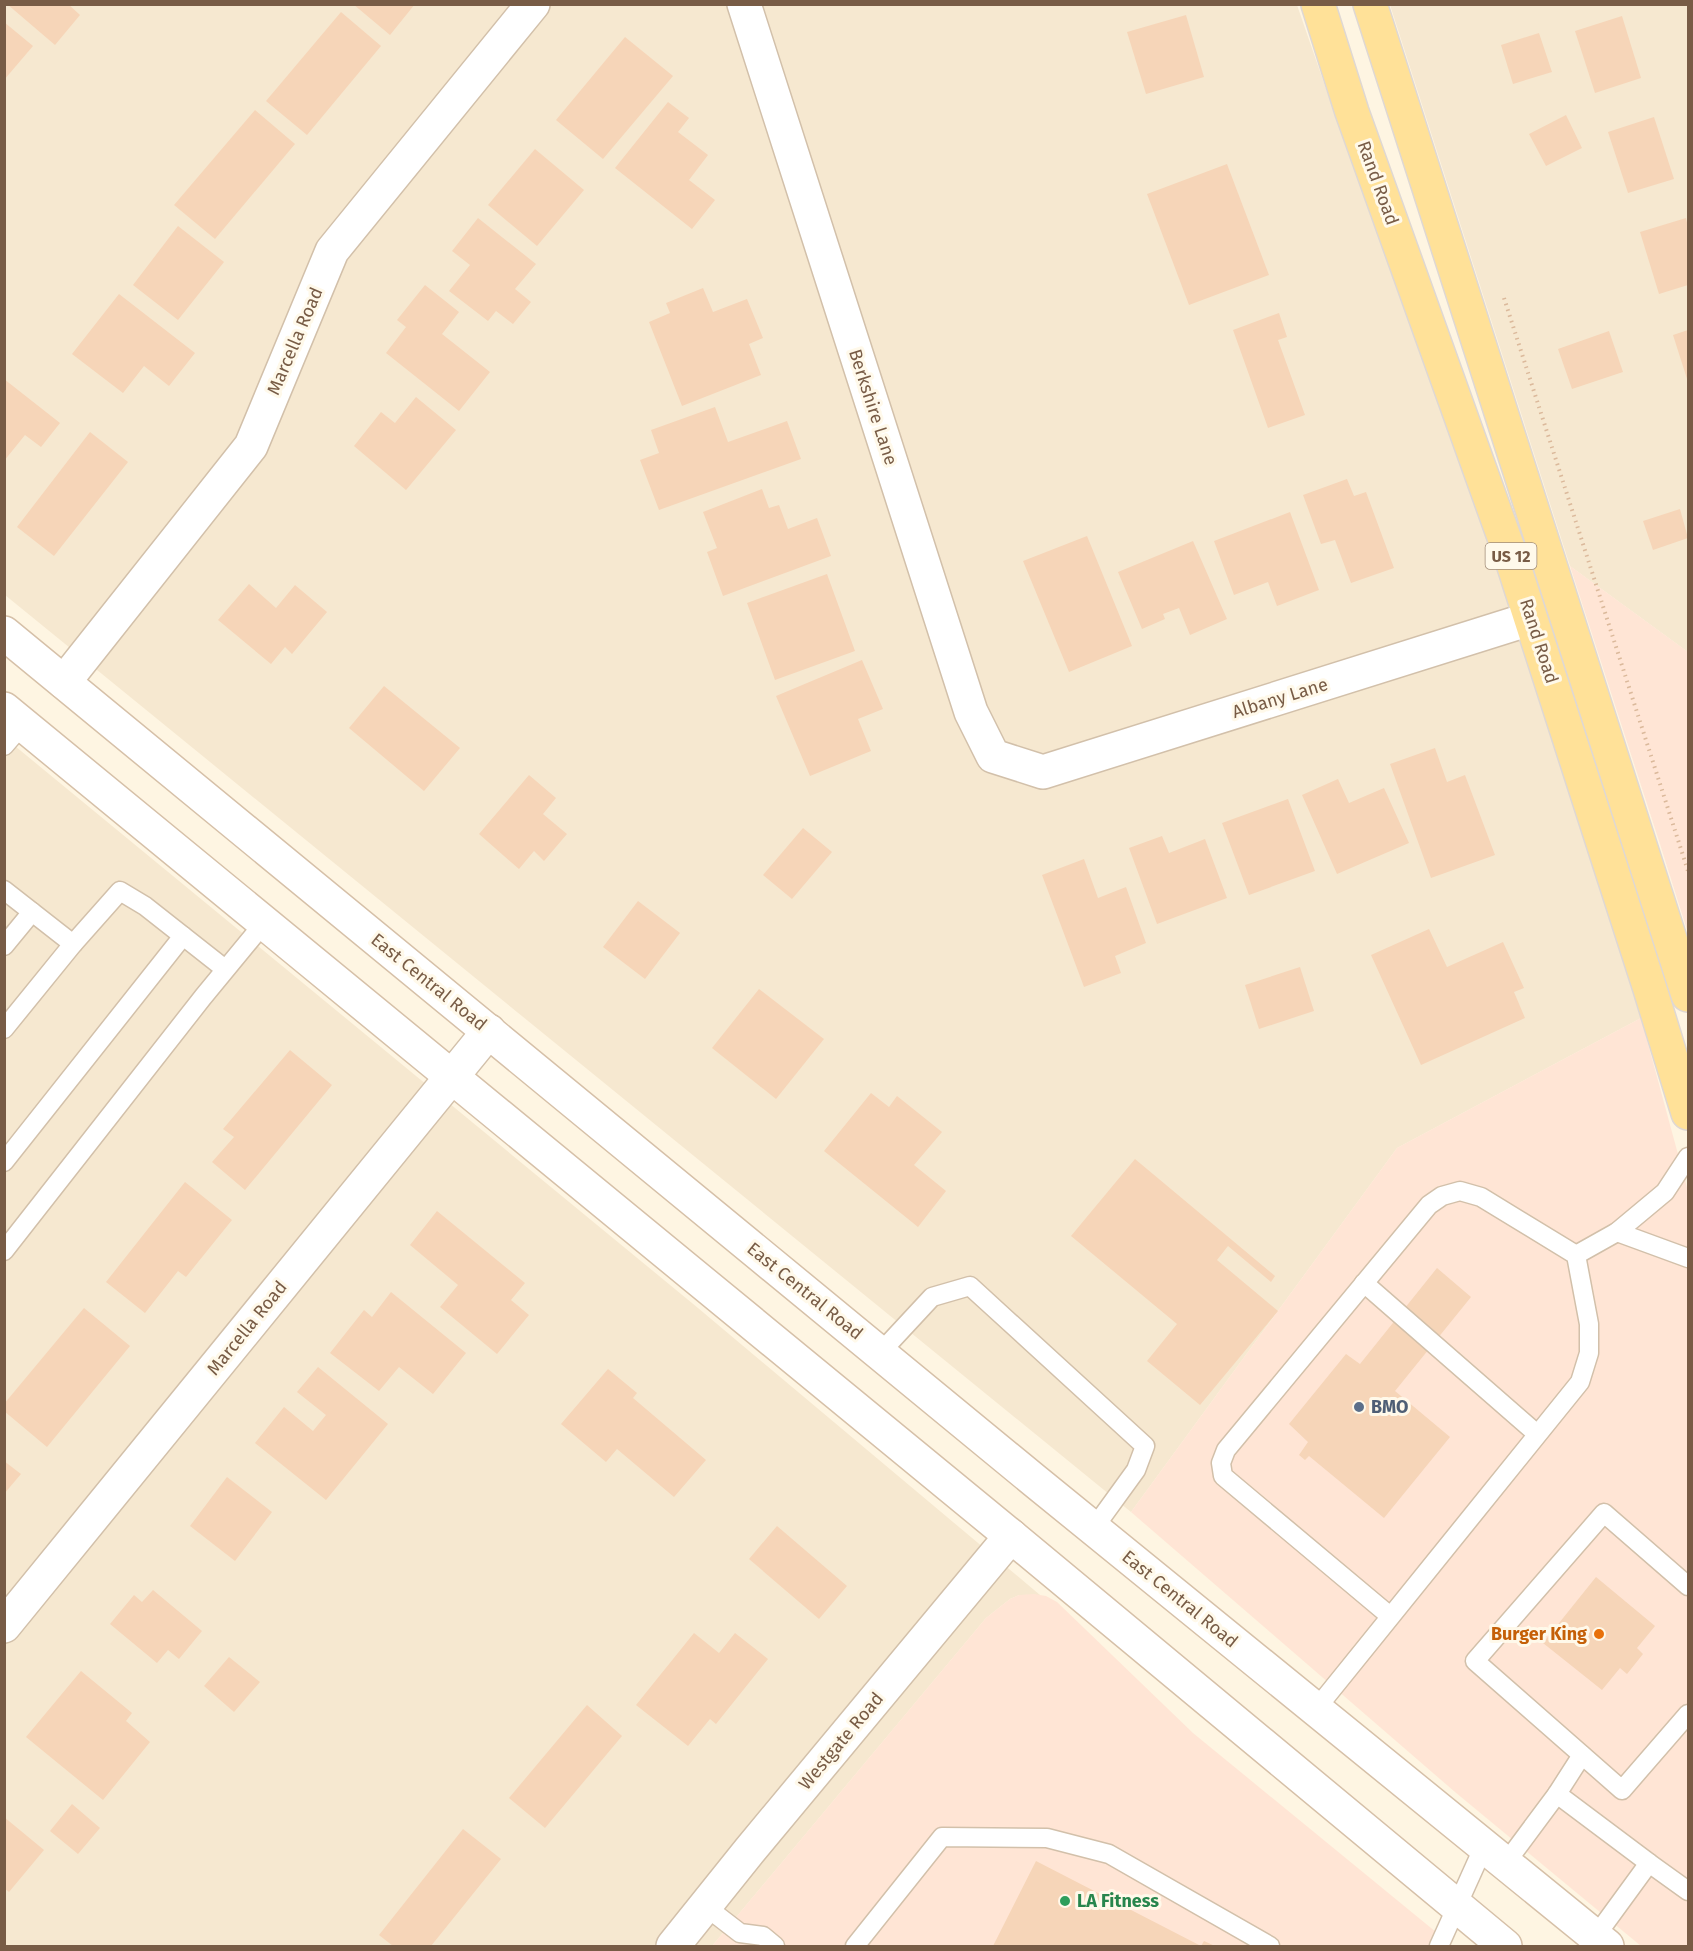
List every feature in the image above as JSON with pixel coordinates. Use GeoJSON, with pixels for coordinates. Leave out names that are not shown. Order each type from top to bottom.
{"type":"FeatureCollection","features":[{"type":"Feature","properties":{"kind":"main road","name":"Marcella Road"},"geometry":{"type":"LineString","coordinates":[[64,682],[251,446],[332,251],[533,4]]}},
{"type":"Feature","properties":{"kind":"main road","name":"Berkshire Lane"},"geometry":{"type":"LineString","coordinates":[[744,4],[971,712],[993,756],[1043,772]]}},
{"type":"Feature","properties":{"kind":"main road","name":"Rand Road"},"geometry":{"type":"LineString","coordinates":[[1318,4],[1352,112],[1509,551],[1689,1113]]}},
{"type":"Feature","properties":{"kind":"main road","name":"Rand Road"},"geometry":{"type":"LineString","coordinates":[[1370,4],[1689,995]]}},
{"type":"Feature","properties":{"kind":"main road","name":"Albany Lane"},"geometry":{"type":"LineString","coordinates":[[1043,772],[1517,623]]}},
{"type":"Feature","properties":{"kind":"main road","name":"East Central Road"},"geometry":{"type":"LineString","coordinates":[[4,633],[1601,1942]]}},
{"type":"Feature","properties":{"kind":"main road"},"geometry":{"type":"LineString","coordinates":[[10,726],[264,923],[1011,1536],[1505,1947]]}},
{"type":"Feature","properties":{"kind":"main road","name":"Marcella Road"},"geometry":{"type":"LineString","coordinates":[[4,1626],[489,1031]]}},
{"type":"Feature","properties":{"kind":"main road","name":"Westgate Road"},"geometry":{"type":"LineString","coordinates":[[673,1947],[1011,1536]]}},
{"type":"Feature","properties":{"kind":"lane"},"geometry":{"type":"LineString","coordinates":[[4,890],[73,944]]}},
{"type":"Feature","properties":{"kind":"lane"},"geometry":{"type":"LineString","coordinates":[[4,1029],[73,944],[120,891],[145,906],[225,969]]}},
{"type":"Feature","properties":{"kind":"lane"},"geometry":{"type":"LineString","coordinates":[[4,946],[32,912]]}},
{"type":"Feature","properties":{"kind":"lane"},"geometry":{"type":"LineString","coordinates":[[4,1251],[225,969],[264,923]]}},
{"type":"Feature","properties":{"kind":"lane"},"geometry":{"type":"LineString","coordinates":[[4,1162],[183,936]]}},
{"type":"Feature","properties":{"kind":"lane"},"geometry":{"type":"LineString","coordinates":[[1576,1256],[1617,1232],[1665,1192],[1689,1157]]}},
{"type":"Feature","properties":{"kind":"lane"},"geometry":{"type":"LineString","coordinates":[[1316,1709],[1580,1382],[1589,1353],[1588,1324],[1576,1256],[1481,1197],[1460,1191],[1442,1196],[1428,1205],[1226,1450],[1221,1463],[1223,1476],[1390,1616]]}},
{"type":"Feature","properties":{"kind":"lane"},"geometry":{"type":"LineString","coordinates":[[1617,1232],[1689,1258]]}},
{"type":"Feature","properties":{"kind":"lane"},"geometry":{"type":"LineString","coordinates":[[1364,1283],[1537,1434]]}},
{"type":"Feature","properties":{"kind":"lane"},"geometry":{"type":"LineString","coordinates":[[880,1353],[932,1298],[969,1286],[1145,1446],[1136,1470],[1094,1528]]}},
{"type":"Feature","properties":{"kind":"lane"},"geometry":{"type":"LineString","coordinates":[[1688,1585],[1604,1513],[1475,1661],[1622,1790],[1689,1714]]}},
{"type":"Feature","properties":{"kind":"lane"},"geometry":{"type":"LineString","coordinates":[[1439,1947],[1457,1907],[1495,1855],[1557,1794],[1582,1755]]}},
{"type":"Feature","properties":{"kind":"lane"},"geometry":{"type":"LineString","coordinates":[[1557,1794],[1689,1892]]}},
{"type":"Feature","properties":{"kind":"lane"},"geometry":{"type":"LineString","coordinates":[[855,1947],[942,1837],[1047,1838],[1109,1854],[1270,1947]]}},
{"type":"Feature","properties":{"kind":"lane"},"geometry":{"type":"LineString","coordinates":[[1601,1942],[1649,1863]]}},
{"type":"Feature","properties":{"kind":"lane"},"geometry":{"type":"LineString","coordinates":[[705,1906],[742,1940],[763,1936],[776,1947]]}},
{"type":"Feature","properties":{"kind":"shaded area"},"geometry":{"type":"Polygon","coordinates":[[[4,5],[1297,5],[1493,554],[1641,1018],[1397,1148],[1131,1512],[5,595],[4,5]]]}},
{"type":"Feature","properties":{"kind":"shaded area"},"geometry":{"type":"Polygon","coordinates":[[[1390,5],[1688,5],[1688,652],[1570,566],[1390,5]]]}},
{"type":"Feature","properties":{"kind":"shaded area"},"geometry":{"type":"Polygon","coordinates":[[[1570,566],[1688,652],[1688,933],[1660,844],[1570,566]]]}},
{"type":"Feature","properties":{"kind":"shaded area"},"geometry":{"type":"Polygon","coordinates":[[[4,737],[698,1308],[1040,1595],[1019,1595],[1010,1599],[986,1618],[712,1946],[5,1946],[4,737]]]}},
{"type":"Feature","properties":{"kind":"shaded area"},"geometry":{"type":"Polygon","coordinates":[[[1641,1018],[1688,1191],[1688,1946],[1641,1946],[1455,1792],[1131,1512],[1397,1148],[1641,1018]]]}},
{"type":"Feature","properties":{"kind":"shaded area"},"geometry":{"type":"Polygon","coordinates":[[[1019,1595],[1046,1596],[1057,1602],[1193,1733],[1453,1946],[712,1946],[986,1618],[1010,1599],[1019,1595]]]}},
{"type":"Feature","properties":{"kind":"building"},"geometry":{"type":"Polygon","coordinates":[[[7,4],[68,4],[80,15],[55,45],[7,4]]]}},
{"type":"Feature","properties":{"kind":"building"},"geometry":{"type":"Polygon","coordinates":[[[353,4],[415,4],[390,35],[353,4]]]}},
{"type":"Feature","properties":{"kind":"building"},"geometry":{"type":"Polygon","coordinates":[[[341,12],[381,46],[307,135],[266,101],[341,12]]]}},
{"type":"Feature","properties":{"kind":"building"},"geometry":{"type":"Polygon","coordinates":[[[1186,15],[1204,77],[1146,94],[1127,32],[1186,15]]]}},
{"type":"Feature","properties":{"kind":"building"},"geometry":{"type":"Polygon","coordinates":[[[1622,16],[1641,78],[1595,93],[1575,31],[1622,16]]]}},
{"type":"Feature","properties":{"kind":"building"},"geometry":{"type":"Polygon","coordinates":[[[4,22],[33,46],[4,80],[4,22]]]}},
{"type":"Feature","properties":{"kind":"building"},"geometry":{"type":"Polygon","coordinates":[[[1539,33],[1552,72],[1513,84],[1501,45],[1539,33]]]}},
{"type":"Feature","properties":{"kind":"building"},"geometry":{"type":"Polygon","coordinates":[[[625,37],[673,76],[603,159],[556,120],[625,37]]]}},
{"type":"Feature","properties":{"kind":"building"},"geometry":{"type":"Polygon","coordinates":[[[668,102],[689,118],[678,132],[708,155],[689,180],[715,200],[692,229],[615,168],[668,102]]]}},
{"type":"Feature","properties":{"kind":"building"},"geometry":{"type":"Polygon","coordinates":[[[255,110],[295,144],[215,239],[174,205],[255,110]]]}},
{"type":"Feature","properties":{"kind":"building"},"geometry":{"type":"Polygon","coordinates":[[[1566,115],[1582,148],[1546,166],[1529,134],[1566,115]]]}},
{"type":"Feature","properties":{"kind":"building"},"geometry":{"type":"Polygon","coordinates":[[[1654,117],[1674,179],[1628,193],[1608,132],[1654,117]]]}},
{"type":"Feature","properties":{"kind":"building"},"geometry":{"type":"Polygon","coordinates":[[[535,149],[584,190],[537,246],[488,205],[535,149]]]}},
{"type":"Feature","properties":{"kind":"building"},"geometry":{"type":"Polygon","coordinates":[[[1227,164],[1269,275],[1189,305],[1147,194],[1227,164]]]}},
{"type":"Feature","properties":{"kind":"building"},"geometry":{"type":"Polygon","coordinates":[[[478,218],[536,264],[515,289],[531,302],[513,324],[496,311],[488,321],[449,291],[470,265],[452,251],[478,218]]]}},
{"type":"Feature","properties":{"kind":"building"},"geometry":{"type":"Polygon","coordinates":[[[1686,218],[1688,285],[1659,294],[1640,232],[1686,218]]]}},
{"type":"Feature","properties":{"kind":"building"},"geometry":{"type":"Polygon","coordinates":[[[178,226],[224,262],[178,320],[133,285],[178,226]]]}},
{"type":"Feature","properties":{"kind":"building"},"geometry":{"type":"Polygon","coordinates":[[[425,285],[459,312],[442,334],[490,372],[459,411],[386,353],[406,327],[397,320],[425,285]]]}},
{"type":"Feature","properties":{"kind":"building"},"geometry":{"type":"Polygon","coordinates":[[[703,288],[713,312],[747,299],[763,338],[749,344],[761,375],[682,406],[649,322],[670,313],[666,303],[703,288]]]}},
{"type":"Feature","properties":{"kind":"building"},"geometry":{"type":"Polygon","coordinates":[[[119,294],[195,353],[169,386],[144,366],[123,393],[72,354],[119,294]]]}},
{"type":"Feature","properties":{"kind":"building"},"geometry":{"type":"Polygon","coordinates":[[[1279,313],[1287,337],[1278,340],[1305,415],[1268,428],[1233,330],[1279,313]]]}},
{"type":"Feature","properties":{"kind":"building"},"geometry":{"type":"Polygon","coordinates":[[[1688,330],[1688,382],[1673,335],[1688,330]]]}},
{"type":"Feature","properties":{"kind":"building"},"geometry":{"type":"Polygon","coordinates":[[[1609,331],[1623,372],[1572,389],[1558,349],[1609,331]]]}},
{"type":"Feature","properties":{"kind":"building"},"geometry":{"type":"Polygon","coordinates":[[[4,379],[60,423],[41,447],[25,435],[4,461],[4,379]]]}},
{"type":"Feature","properties":{"kind":"building"},"geometry":{"type":"Polygon","coordinates":[[[416,397],[456,430],[406,490],[354,446],[381,412],[395,423],[416,397]]]}},
{"type":"Feature","properties":{"kind":"building"},"geometry":{"type":"Polygon","coordinates":[[[715,407],[728,442],[787,421],[801,459],[659,510],[640,460],[659,453],[651,430],[715,407]]]}},
{"type":"Feature","properties":{"kind":"building"},"geometry":{"type":"Polygon","coordinates":[[[90,432],[128,462],[54,556],[17,527],[90,432]]]}},
{"type":"Feature","properties":{"kind":"building"},"geometry":{"type":"Polygon","coordinates":[[[1347,479],[1354,496],[1366,492],[1394,568],[1351,583],[1335,540],[1321,544],[1303,495],[1347,479]]]}},
{"type":"Feature","properties":{"kind":"building"},"geometry":{"type":"Polygon","coordinates":[[[762,489],[769,508],[779,505],[788,529],[817,518],[831,556],[723,596],[707,552],[717,548],[703,512],[762,489]]]}},
{"type":"Feature","properties":{"kind":"building"},"geometry":{"type":"Polygon","coordinates":[[[1680,509],[1688,538],[1653,550],[1643,521],[1680,509]]]}},
{"type":"Feature","properties":{"kind":"building"},"geometry":{"type":"Polygon","coordinates":[[[1290,512],[1319,590],[1277,606],[1268,582],[1234,595],[1214,541],[1290,512]]]}},
{"type":"Feature","properties":{"kind":"building"},"geometry":{"type":"Polygon","coordinates":[[[1087,536],[1132,646],[1069,672],[1023,561],[1087,536]]]}},
{"type":"Feature","properties":{"kind":"building"},"geometry":{"type":"Polygon","coordinates":[[[1193,541],[1227,619],[1190,635],[1179,608],[1163,614],[1165,619],[1142,629],[1118,572],[1193,541]]]}},
{"type":"Feature","properties":{"kind":"building"},"geometry":{"type":"Polygon","coordinates":[[[827,574],[855,651],[775,680],[747,603],[827,574]]]}},
{"type":"Feature","properties":{"kind":"building"},"geometry":{"type":"Polygon","coordinates":[[[249,584],[276,608],[295,585],[327,612],[292,654],[285,647],[271,664],[218,620],[249,584]]]}},
{"type":"Feature","properties":{"kind":"building"},"geometry":{"type":"Polygon","coordinates":[[[862,660],[883,709],[858,719],[871,751],[810,776],[776,696],[862,660]]]}},
{"type":"Feature","properties":{"kind":"building"},"geometry":{"type":"Polygon","coordinates":[[[384,686],[460,748],[424,791],[349,728],[384,686]]]}},
{"type":"Feature","properties":{"kind":"building"},"geometry":{"type":"Polygon","coordinates":[[[1435,748],[1447,782],[1465,775],[1495,855],[1431,878],[1390,764],[1435,748]]]}},
{"type":"Feature","properties":{"kind":"building"},"geometry":{"type":"Polygon","coordinates":[[[529,775],[556,798],[543,814],[567,834],[544,861],[534,851],[519,869],[479,834],[529,775]]]}},
{"type":"Feature","properties":{"kind":"building"},"geometry":{"type":"Polygon","coordinates":[[[1338,779],[1349,803],[1384,788],[1409,843],[1337,874],[1302,795],[1338,779]]]}},
{"type":"Feature","properties":{"kind":"building"},"geometry":{"type":"Polygon","coordinates":[[[1288,799],[1315,871],[1249,895],[1222,823],[1288,799]]]}},
{"type":"Feature","properties":{"kind":"building"},"geometry":{"type":"Polygon","coordinates":[[[803,828],[832,852],[792,899],[763,875],[803,828]]]}},
{"type":"Feature","properties":{"kind":"building"},"geometry":{"type":"Polygon","coordinates":[[[1162,836],[1169,853],[1205,839],[1227,898],[1157,924],[1129,848],[1162,836]]]}},
{"type":"Feature","properties":{"kind":"building"},"geometry":{"type":"Polygon","coordinates":[[[1084,859],[1098,898],[1126,887],[1146,943],[1115,956],[1121,973],[1084,987],[1042,875],[1084,859]]]}},
{"type":"Feature","properties":{"kind":"building"},"geometry":{"type":"Polygon","coordinates":[[[638,901],[680,933],[645,979],[603,947],[638,901]]]}},
{"type":"Feature","properties":{"kind":"building"},"geometry":{"type":"Polygon","coordinates":[[[1429,929],[1447,967],[1503,942],[1524,988],[1514,992],[1525,1018],[1421,1065],[1371,955],[1429,929]]]}},
{"type":"Feature","properties":{"kind":"building"},"geometry":{"type":"Polygon","coordinates":[[[1300,967],[1314,1011],[1259,1029],[1245,985],[1300,967]]]}},
{"type":"Feature","properties":{"kind":"building"},"geometry":{"type":"Polygon","coordinates":[[[759,989],[824,1039],[776,1099],[712,1048],[759,989]]]}},
{"type":"Feature","properties":{"kind":"building"},"geometry":{"type":"Polygon","coordinates":[[[290,1050],[332,1085],[245,1190],[212,1162],[234,1137],[223,1129],[290,1050]]]}},
{"type":"Feature","properties":{"kind":"building"},"geometry":{"type":"Polygon","coordinates":[[[871,1093],[889,1107],[897,1096],[942,1132],[914,1165],[946,1191],[918,1227],[824,1151],[871,1093]]]}},
{"type":"Feature","properties":{"kind":"building"},"geometry":{"type":"Polygon","coordinates":[[[1135,1159],[1275,1276],[1271,1282],[1228,1246],[1217,1260],[1278,1311],[1200,1405],[1147,1361],[1177,1324],[1071,1236],[1135,1159]]]}},
{"type":"Feature","properties":{"kind":"building"},"geometry":{"type":"Polygon","coordinates":[[[185,1182],[232,1220],[186,1277],[178,1271],[145,1313],[106,1282],[185,1182]]]}},
{"type":"Feature","properties":{"kind":"building"},"geometry":{"type":"Polygon","coordinates":[[[437,1211],[525,1283],[511,1300],[529,1315],[497,1354],[440,1307],[458,1285],[410,1245],[437,1211]]]}},
{"type":"Feature","properties":{"kind":"building","name":"BMO"},"geometry":{"type":"Polygon","coordinates":[[[1437,1268],[1471,1297],[1395,1391],[1450,1437],[1384,1518],[1309,1456],[1305,1460],[1299,1455],[1308,1442],[1289,1424],[1346,1354],[1360,1364],[1437,1268]]]}},
{"type":"Feature","properties":{"kind":"building"},"geometry":{"type":"Polygon","coordinates":[[[391,1292],[466,1353],[433,1394],[399,1367],[379,1391],[330,1353],[364,1310],[372,1317],[391,1292]]]}},
{"type":"Feature","properties":{"kind":"building"},"geometry":{"type":"Polygon","coordinates":[[[84,1308],[130,1346],[47,1447],[4,1411],[4,1404],[84,1308]]]}},
{"type":"Feature","properties":{"kind":"building"},"geometry":{"type":"Polygon","coordinates":[[[318,1367],[388,1424],[326,1500],[255,1443],[284,1407],[313,1431],[326,1415],[297,1392],[318,1367]]]}},
{"type":"Feature","properties":{"kind":"building"},"geometry":{"type":"Polygon","coordinates":[[[608,1369],[637,1393],[633,1398],[706,1460],[674,1497],[617,1449],[606,1462],[561,1424],[608,1369]]]}},
{"type":"Feature","properties":{"kind":"building"},"geometry":{"type":"Polygon","coordinates":[[[4,1461],[21,1474],[4,1494],[4,1461]]]}},
{"type":"Feature","properties":{"kind":"building"},"geometry":{"type":"Polygon","coordinates":[[[227,1477],[272,1512],[235,1561],[190,1526],[227,1477]]]}},
{"type":"Feature","properties":{"kind":"building"},"geometry":{"type":"Polygon","coordinates":[[[777,1526],[847,1586],[819,1619],[749,1559],[777,1526]]]}},
{"type":"Feature","properties":{"kind":"building","name":"Burger King"},"geometry":{"type":"Polygon","coordinates":[[[1596,1577],[1655,1626],[1637,1648],[1643,1654],[1627,1674],[1620,1668],[1602,1690],[1543,1643],[1596,1577]]]}},
{"type":"Feature","properties":{"kind":"building"},"geometry":{"type":"Polygon","coordinates":[[[153,1590],[202,1631],[179,1659],[168,1650],[157,1663],[110,1624],[134,1595],[142,1602],[153,1590]]]}},
{"type":"Feature","properties":{"kind":"building"},"geometry":{"type":"Polygon","coordinates":[[[694,1633],[719,1653],[735,1633],[768,1659],[716,1724],[710,1719],[688,1746],[636,1705],[694,1633]]]}},
{"type":"Feature","properties":{"kind":"building"},"geometry":{"type":"Polygon","coordinates":[[[229,1657],[260,1682],[234,1712],[204,1686],[229,1657]]]}},
{"type":"Feature","properties":{"kind":"building"},"geometry":{"type":"Polygon","coordinates":[[[81,1671],[132,1713],[126,1721],[150,1742],[103,1800],[26,1737],[81,1671]]]}},
{"type":"Feature","properties":{"kind":"building"},"geometry":{"type":"Polygon","coordinates":[[[587,1705],[622,1736],[545,1828],[509,1798],[587,1705]]]}},
{"type":"Feature","properties":{"kind":"building"},"geometry":{"type":"Polygon","coordinates":[[[72,1804],[100,1828],[78,1854],[50,1831],[72,1804]]]}},
{"type":"Feature","properties":{"kind":"building"},"geometry":{"type":"Polygon","coordinates":[[[4,1817],[44,1850],[9,1892],[4,1888],[4,1817]]]}},
{"type":"Feature","properties":{"kind":"building"},"geometry":{"type":"Polygon","coordinates":[[[463,1829],[501,1859],[431,1946],[393,1946],[379,1935],[463,1829]]]}},
{"type":"Feature","properties":{"kind":"building","name":"LA Fitness"},"geometry":{"type":"Polygon","coordinates":[[[1036,1861],[1201,1946],[993,1946],[1036,1861]]]}},
{"type":"Feature","properties":{"kind":"building"},"geometry":{"type":"Polygon","coordinates":[[[1204,1941],[1215,1946],[1201,1946],[1204,1941]]]}},
{"type":"Feature","properties":{"kind":"place","name":"BMO"},"geometry":{"type":"Point","coordinates":[1359,1407]}},
{"type":"Feature","properties":{"kind":"place","name":"Burger King"},"geometry":{"type":"Point","coordinates":[1599,1634]}},
{"type":"Feature","properties":{"kind":"place","name":"LA Fitness"},"geometry":{"type":"Point","coordinates":[1065,1901]}}]}
